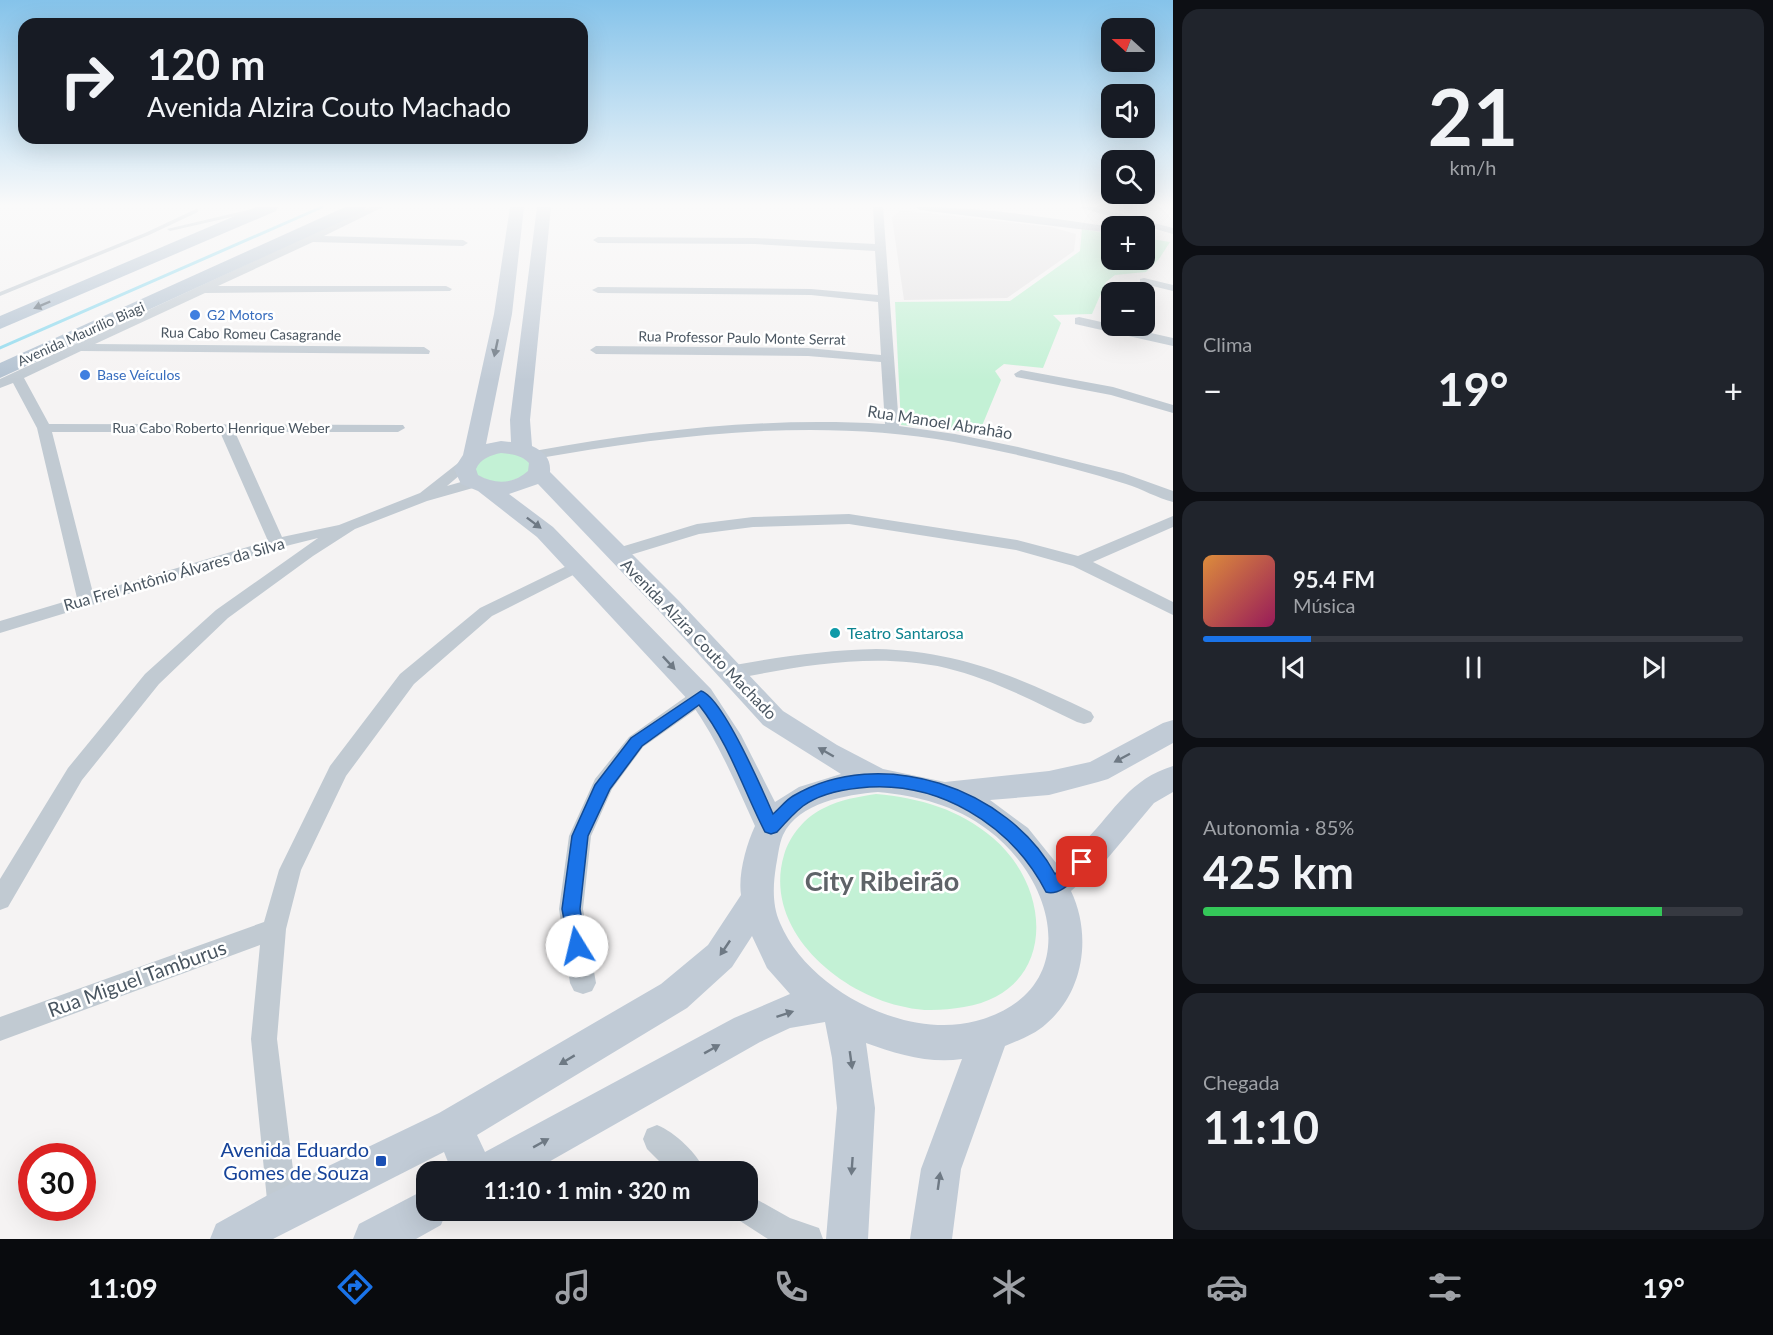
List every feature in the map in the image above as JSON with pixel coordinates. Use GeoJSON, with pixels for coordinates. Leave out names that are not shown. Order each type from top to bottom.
{"type":"FeatureCollection","features":[{"type":"Feature","properties":{"kind":"main road"},"geometry":{"type":"LineString","coordinates":[[0,323],[134,265]]}},
{"type":"Feature","properties":{"kind":"main road","name":"Avenida Maurílio Biagi"},"geometry":{"type":"LineString","coordinates":[[8,374],[237,265]]}},
{"type":"Feature","properties":{"kind":"street"},"geometry":{"type":"LineString","coordinates":[[0,384],[8,374],[78,348],[255,265]]}},
{"type":"Feature","properties":{"kind":"street"},"geometry":{"type":"LineString","coordinates":[[509,265],[503,314],[466,474],[545,532],[701,696],[715,715],[741,762],[771,827]]}},
{"type":"Feature","properties":{"kind":"street"},"geometry":{"type":"LineString","coordinates":[[0,900],[75,774],[152,679],[222,614],[308,552],[349,526],[422,498],[481,486],[518,487],[531,481],[534,461],[520,420],[537,265]]}},
{"type":"Feature","properties":{"kind":"street"},"geometry":{"type":"LineString","coordinates":[[883,265],[886,358],[892,429]]}},
{"type":"Feature","properties":{"kind":"street"},"geometry":{"type":"LineString","coordinates":[[1144,281],[1173,288]]}},
{"type":"Feature","properties":{"kind":"street"},"geometry":{"type":"LineString","coordinates":[[202,290],[447,289]]}},
{"type":"Feature","properties":{"kind":"street"},"geometry":{"type":"LineString","coordinates":[[598,290],[812,292],[884,299]]}},
{"type":"Feature","properties":{"kind":"street"},"geometry":{"type":"LineString","coordinates":[[503,314],[532,314]]}},
{"type":"Feature","properties":{"kind":"street"},"geometry":{"type":"LineString","coordinates":[[1079,321],[1173,342]]}},
{"type":"Feature","properties":{"kind":"street","name":"Rua Cabo Romeu Casagrande"},"geometry":{"type":"LineString","coordinates":[[78,348],[424,351]]}},
{"type":"Feature","properties":{"kind":"street","name":"Rua Professor Paulo Monte Serrat"},"geometry":{"type":"LineString","coordinates":[[596,350],[808,352],[886,358]]}},
{"type":"Feature","properties":{"kind":"street"},"geometry":{"type":"LineString","coordinates":[[8,374],[44,428],[86,600]]}},
{"type":"Feature","properties":{"kind":"street"},"geometry":{"type":"LineString","coordinates":[[1021,375],[1113,391],[1173,409]]}},
{"type":"Feature","properties":{"kind":"street","name":"Rua Manoel Abrahão"},"geometry":{"type":"LineString","coordinates":[[534,461],[588,445],[720,428],[825,426],[892,429],[1025,453],[1110,475],[1173,497]]}},
{"type":"Feature","properties":{"kind":"street"},"geometry":{"type":"LineString","coordinates":[[225,427],[277,543]]}},
{"type":"Feature","properties":{"kind":"street","name":"Rua Cabo Roberto Henrique Weber"},"geometry":{"type":"LineString","coordinates":[[44,428],[398,428]]}},
{"type":"Feature","properties":{"kind":"street"},"geometry":{"type":"LineString","coordinates":[[422,498],[481,452],[501,447],[534,461]]}},
{"type":"Feature","properties":{"kind":"street","name":"Avenida Alzira Couto Machado"},"geometry":{"type":"LineString","coordinates":[[534,461],[617,554],[670,607],[773,718],[827,753],[878,780]]}},
{"type":"Feature","properties":{"kind":"street"},"geometry":{"type":"LineString","coordinates":[[617,554],[697,529],[753,522],[849,519],[1017,545],[1079,562],[1173,609]]}},
{"type":"Feature","properties":{"kind":"street"},"geometry":{"type":"LineString","coordinates":[[1079,562],[1173,521]]}},
{"type":"Feature","properties":{"kind":"street","name":"Rua Frei Antônio Álvares da Silva"},"geometry":{"type":"LineString","coordinates":[[0,627],[277,543],[349,526]]}},
{"type":"Feature","properties":{"kind":"street"},"geometry":{"type":"LineString","coordinates":[[283,1210],[264,1039],[274,928],[290,870],[337,772],[407,679],[486,612],[578,566]]}},
{"type":"Feature","properties":{"kind":"street"},"geometry":{"type":"LineString","coordinates":[[631,622],[670,607]]}},
{"type":"Feature","properties":{"kind":"street"},"geometry":{"type":"LineString","coordinates":[[729,673],[787,662],[871,655],[927,658],[1016,684],[1084,717]]}},
{"type":"Feature","properties":{"kind":"street"},"geometry":{"type":"LineString","coordinates":[[583,983],[571,909],[580,836],[603,785],[636,742],[701,696]]}},
{"type":"Feature","properties":{"kind":"street"},"geometry":{"type":"LineString","coordinates":[[947,792],[1049,783],[1098,771],[1173,730]]}},
{"type":"Feature","properties":{"kind":"street"},"geometry":{"type":"LineString","coordinates":[[1053,887],[1096,850],[1143,795],[1173,777]]}},
{"type":"Feature","properties":{"kind":"street"},"geometry":{"type":"LineString","coordinates":[[878,780],[913,783],[947,792],[1000,822],[1041,864],[1065,917],[1067,945],[1062,972],[1049,996],[1029,1017],[975,1040],[946,1043],[915,1041],[885,1033],[834,1009],[802,985],[772,946],[762,920],[757,899],[759,861],[771,827],[798,801],[835,785],[878,780]]}},
{"type":"Feature","properties":{"kind":"street"},"geometry":{"type":"LineString","coordinates":[[231,1239],[283,1210],[453,1127],[674,996],[720,956],[757,899]]}},
{"type":"Feature","properties":{"kind":"street","name":"Rua Miguel Tamburus"},"geometry":{"type":"LineString","coordinates":[[0,1029],[274,928]]}},
{"type":"Feature","properties":{"kind":"street"},"geometry":{"type":"LineString","coordinates":[[510,1161],[747,1030],[787,1012],[834,1009]]}},
{"type":"Feature","properties":{"kind":"street"},"geometry":{"type":"LineString","coordinates":[[834,1009],[851,1058],[856,1108],[847,1239]]}},
{"type":"Feature","properties":{"kind":"street"},"geometry":{"type":"LineString","coordinates":[[931,1239],[941,1169],[990,1035]]}},
{"type":"Feature","properties":{"kind":"street"},"geometry":{"type":"LineString","coordinates":[[453,1127],[468,1161]]}},
{"type":"Feature","properties":{"kind":"street"},"geometry":{"type":"LineString","coordinates":[[657,1139],[680,1161]]}},
{"type":"Feature","properties":{"kind":"street"},"geometry":{"type":"LineString","coordinates":[[374,1239],[416,1216]]}},
{"type":"Feature","properties":{"kind":"street"},"geometry":{"type":"LineString","coordinates":[[758,1216],[783,1231],[808,1239]]}},
{"type":"Feature","properties":{"kind":"lane"},"geometry":{"type":"LineString","coordinates":[[0,294],[71,265]]}},
{"type":"Feature","properties":{"kind":"shaded area"},"geometry":{"type":"Polygon","coordinates":[[[899,265],[1054,265],[1007,298],[904,300],[899,265]]]}},
{"type":"Feature","properties":{"kind":"green space"},"geometry":{"type":"Polygon","coordinates":[[[1061,265],[1101,265],[1101,270],[1148,270],[1115,275],[1106,282],[1101,282],[1101,293],[1092,314],[1053,315],[1061,323],[1043,368],[1004,364],[995,371],[1001,380],[979,433],[901,425],[895,302],[1010,301],[1061,265]]]}},
{"type":"Feature","properties":{"kind":"green space"},"geometry":{"type":"Polygon","coordinates":[[[493,453],[515,453],[530,462],[529,474],[500,485],[473,474],[475,462],[493,453]]]}},
{"type":"Feature","properties":{"kind":"green space"},"geometry":{"type":"Polygon","coordinates":[[[876,794],[923,802],[967,819],[993,838],[1013,860],[1027,884],[1035,910],[1036,936],[1030,961],[1016,982],[994,998],[964,1007],[934,1010],[912,1009],[880,1000],[832,973],[812,954],[795,932],[784,908],[780,882],[784,855],[790,840],[799,827],[824,808],[843,800],[876,794]]]}},
{"type":"Feature","properties":{"kind":"waterway"},"geometry":{"type":"LineString","coordinates":[[0,348],[190,265]]}},
{"type":"Feature","properties":{"kind":"place","name":"G2 Motors"},"geometry":{"type":"Point","coordinates":[195,315]}},
{"type":"Feature","properties":{"kind":"place","name":"Base Veículos"},"geometry":{"type":"Point","coordinates":[85,375]}},
{"type":"Feature","properties":{"kind":"place","name":"Teatro Santarosa"},"geometry":{"type":"Point","coordinates":[835,633]}},
{"type":"Feature","properties":{"kind":"place","name":"Avenida Eduardo Gomes de Souza"},"geometry":{"type":"Point","coordinates":[381,1161]}},
{"type":"Feature","properties":{"kind":"district","name":"City Ribeirão"},"geometry":{"type":"Point","coordinates":[882,882]}},
{"type":"Feature","properties":{"kind":"route"},"geometry":{"type":"LineString","coordinates":[[577,946],[571,909],[580,836],[603,785],[636,742],[701,696],[715,715],[741,762],[771,827],[798,801],[835,785],[878,780],[913,783],[947,792],[1000,822],[1041,864],[1053,887],[1082,862]]}}]}
